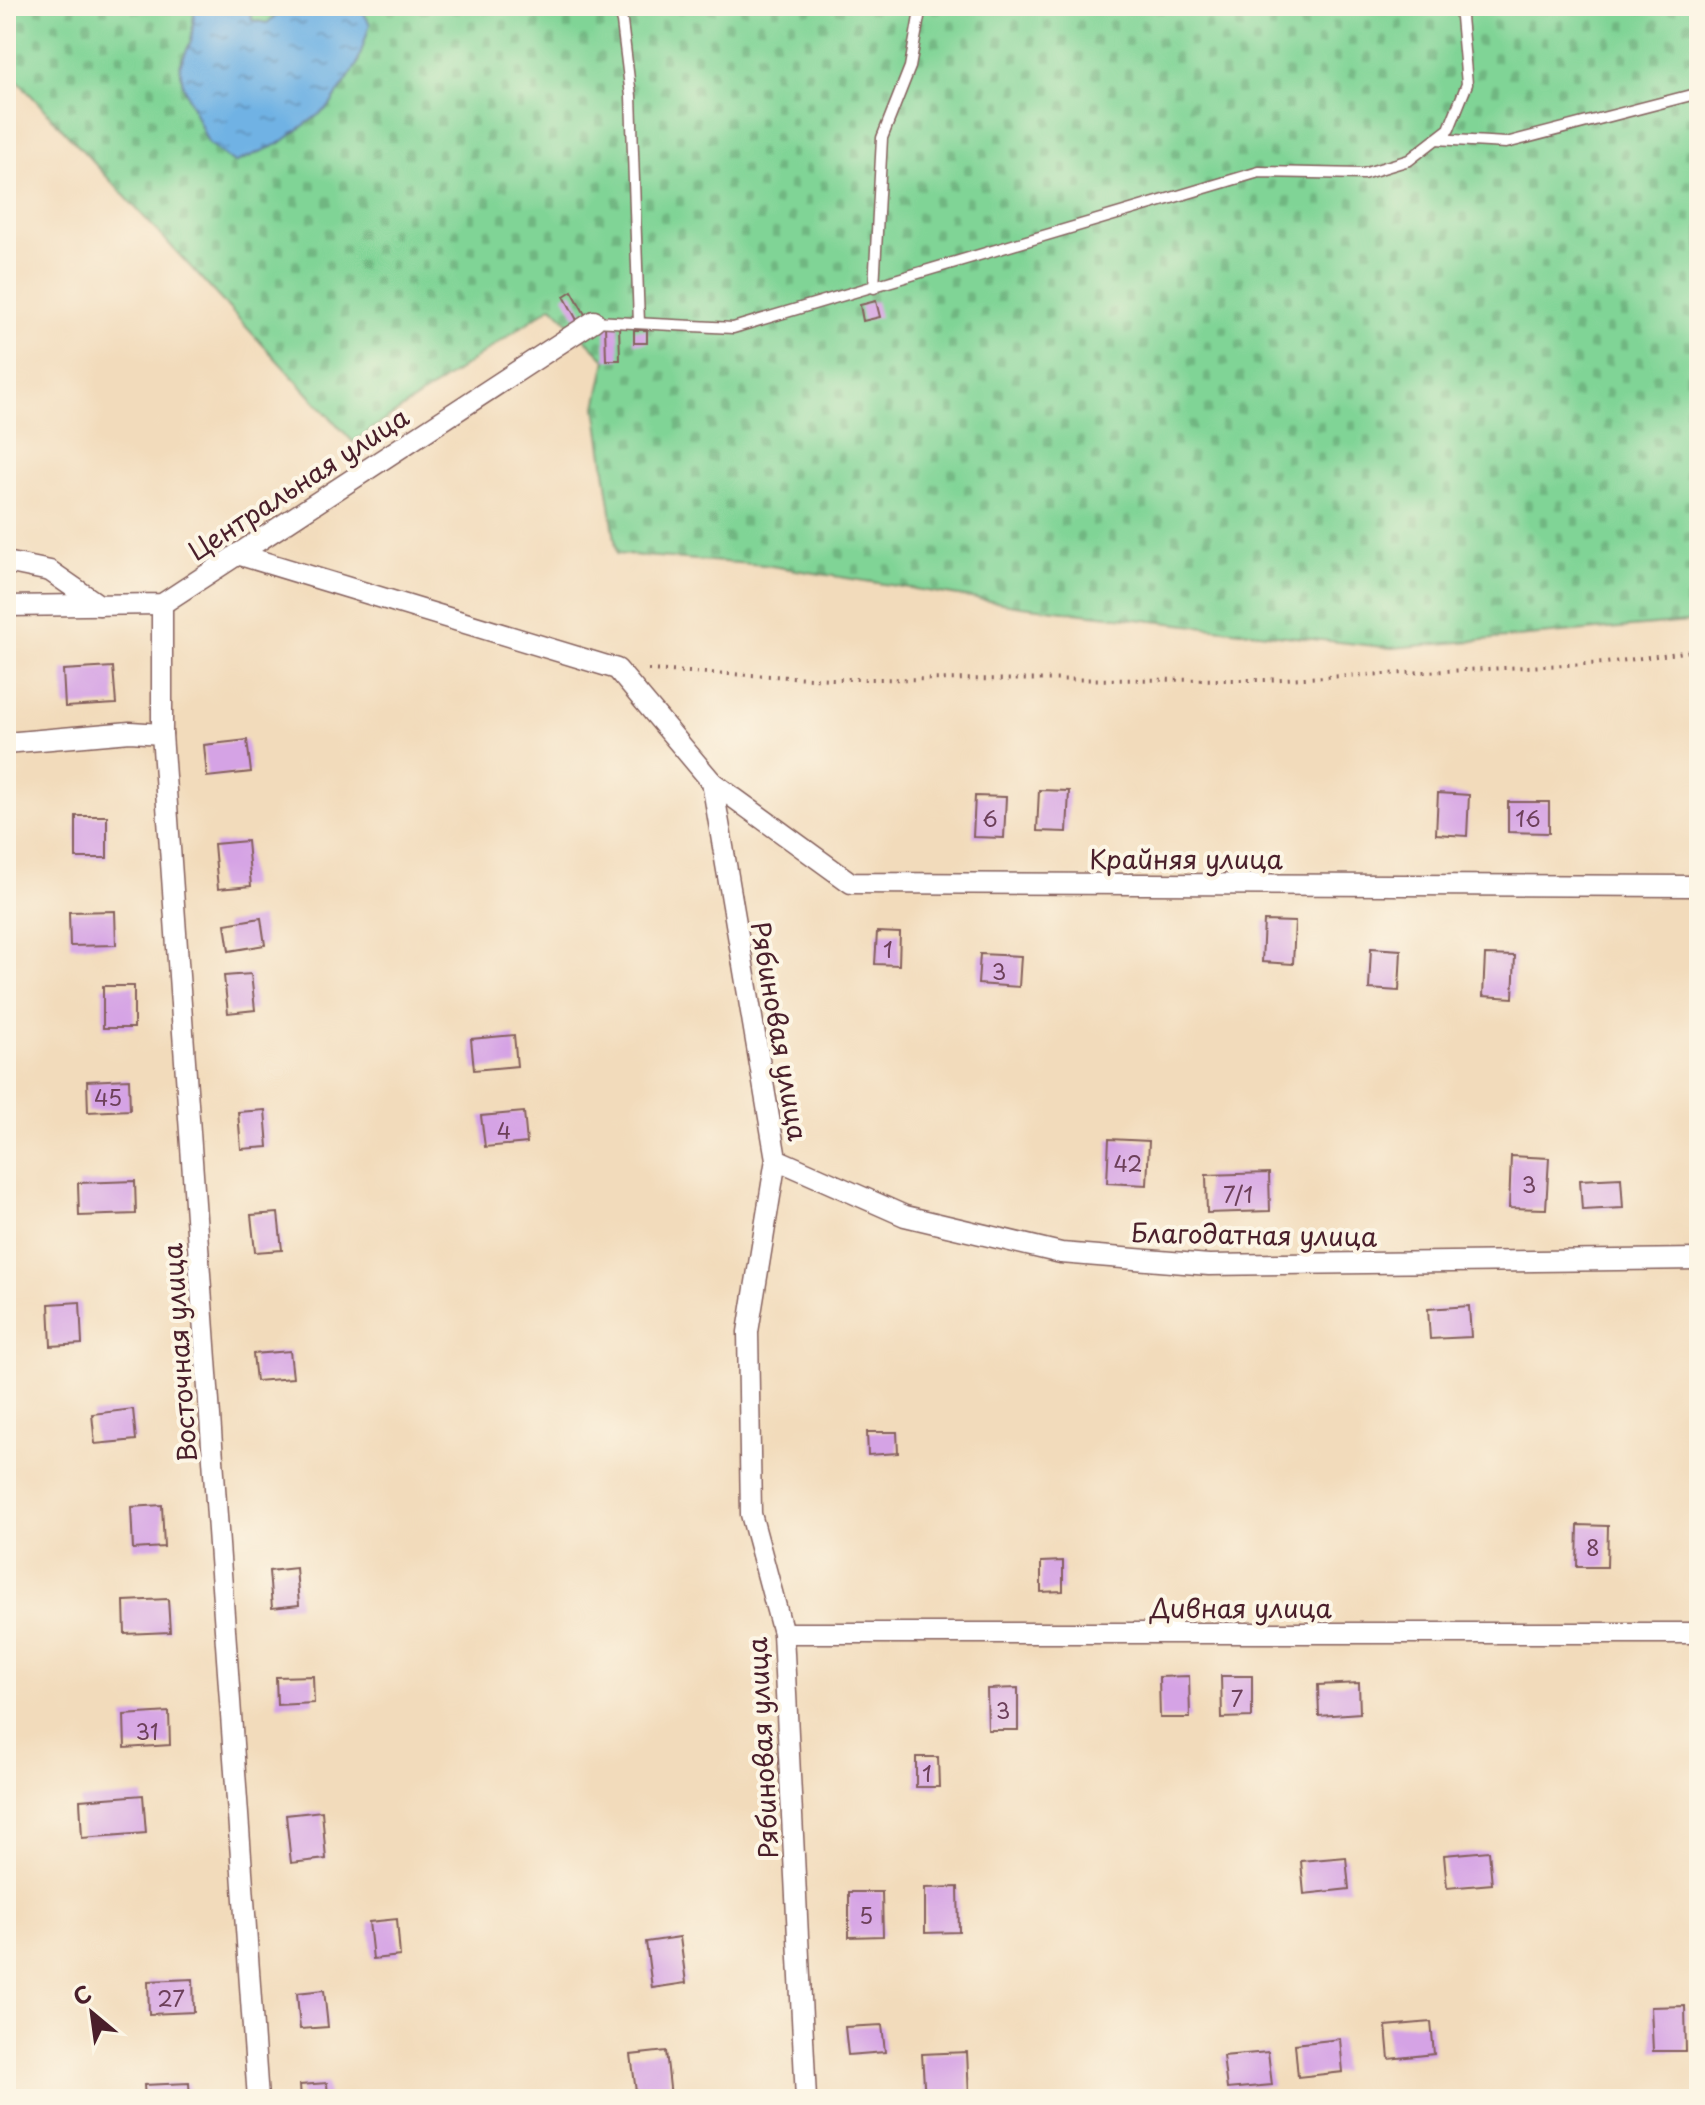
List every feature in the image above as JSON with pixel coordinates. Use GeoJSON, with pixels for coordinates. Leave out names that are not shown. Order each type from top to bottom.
{"type":"FeatureCollection","features":[{"type":"Feature","properties":{"kind":"street","name":"Центральная улица"},"geometry":{"type":"LineString","coordinates":[[162,604],[594,321]]}},
{"type":"Feature","properties":{"kind":"street"},"geometry":{"type":"LineString","coordinates":[[237,554],[617,669]]}},
{"type":"Feature","properties":{"kind":"street"},"geometry":{"type":"LineString","coordinates":[[6,562],[50,571],[99,605]]}},
{"type":"Feature","properties":{"kind":"street"},"geometry":{"type":"LineString","coordinates":[[6,606],[162,604]]}},
{"type":"Feature","properties":{"kind":"street","name":"Восточная улица"},"geometry":{"type":"LineString","coordinates":[[162,604],[162,734],[258,2099]]}},
{"type":"Feature","properties":{"kind":"street","name":"Крайняя улица"},"geometry":{"type":"LineString","coordinates":[[617,669],[712,782],[851,883],[1692,886]]}},
{"type":"Feature","properties":{"kind":"street"},"geometry":{"type":"LineString","coordinates":[[6,743],[130,732],[162,734]]}},
{"type":"Feature","properties":{"kind":"street","name":"Рябиновая улица"},"geometry":{"type":"LineString","coordinates":[[712,782],[776,1159],[748,1332],[751,1514],[783,1633],[806,2099]]}},
{"type":"Feature","properties":{"kind":"street","name":"Благодатная улица"},"geometry":{"type":"LineString","coordinates":[[776,1159],[905,1216],[1061,1253],[1209,1265],[1699,1259]]}},
{"type":"Feature","properties":{"kind":"street","name":"Дивная улица"},"geometry":{"type":"LineString","coordinates":[[783,1633],[1699,1633]]}},
{"type":"Feature","properties":{"kind":"lane"},"geometry":{"type":"LineString","coordinates":[[617,6],[622,22],[631,96],[639,323]]}},
{"type":"Feature","properties":{"kind":"lane"},"geometry":{"type":"LineString","coordinates":[[874,288],[882,138],[910,67],[921,6]]}},
{"type":"Feature","properties":{"kind":"lane"},"geometry":{"type":"LineString","coordinates":[[594,321],[733,328],[1259,172],[1363,174],[1409,160],[1449,129],[1467,84],[1460,6]]}},
{"type":"Feature","properties":{"kind":"lane"},"geometry":{"type":"LineString","coordinates":[[1436,139],[1506,143],[1699,93]]}},
{"type":"Feature","properties":{"kind":"path"},"geometry":{"type":"LineString","coordinates":[[617,669],[832,679],[1264,680],[1606,663],[1699,650]]}},
{"type":"Feature","properties":{"kind":"green space"},"geometry":{"type":"Polygon","coordinates":[[[6,6],[1699,6],[1699,621],[1392,648],[1021,606],[765,565],[617,554],[596,407],[606,360],[552,306],[353,442],[6,68],[6,6]]]}},
{"type":"Feature","properties":{"kind":"water"},"geometry":{"type":"Polygon","coordinates":[[[195,6],[248,6],[252,20],[267,23],[288,6],[360,6],[370,24],[357,65],[329,107],[279,144],[234,163],[208,143],[183,85],[180,65],[191,41],[195,6]]]}},
{"type":"Feature","properties":{"kind":"building"},"geometry":{"type":"Polygon","coordinates":[[[572,291],[587,318],[578,322],[564,296],[572,291]]]}},
{"type":"Feature","properties":{"kind":"building"},"geometry":{"type":"Polygon","coordinates":[[[876,301],[880,317],[863,321],[860,305],[876,301]]]}},
{"type":"Feature","properties":{"kind":"building"},"geometry":{"type":"Polygon","coordinates":[[[605,325],[619,325],[620,360],[606,360],[605,325]]]}},
{"type":"Feature","properties":{"kind":"building"},"geometry":{"type":"Polygon","coordinates":[[[634,330],[647,330],[647,343],[634,343],[634,330]]]}},
{"type":"Feature","properties":{"kind":"building"},"geometry":{"type":"Polygon","coordinates":[[[113,667],[116,704],[65,707],[63,670],[113,667]]]}},
{"type":"Feature","properties":{"kind":"building"},"geometry":{"type":"Polygon","coordinates":[[[247,740],[251,772],[207,777],[204,745],[247,740]]]}},
{"type":"Feature","properties":{"kind":"building"},"geometry":{"type":"Polygon","coordinates":[[[1039,790],[1069,791],[1067,832],[1037,831],[1039,790]]]}},
{"type":"Feature","properties":{"kind":"building"},"geometry":{"type":"Polygon","coordinates":[[[1438,793],[1469,795],[1467,836],[1436,834],[1438,793]]]}},
{"type":"Feature","properties":{"kind":"building"},"geometry":{"type":"Polygon","coordinates":[[[975,796],[1006,797],[1004,838],[973,837],[975,796]]]}},
{"type":"Feature","properties":{"kind":"building"},"geometry":{"type":"Polygon","coordinates":[[[1508,802],[1549,802],[1549,833],[1508,832],[1508,802]]]}},
{"type":"Feature","properties":{"kind":"building"},"geometry":{"type":"Polygon","coordinates":[[[76,816],[107,816],[107,858],[76,858],[76,816]]]}},
{"type":"Feature","properties":{"kind":"building"},"geometry":{"type":"Polygon","coordinates":[[[247,841],[251,886],[218,889],[214,844],[247,841]]]}},
{"type":"Feature","properties":{"kind":"building"},"geometry":{"type":"Polygon","coordinates":[[[115,911],[116,945],[70,946],[69,912],[115,911]]]}},
{"type":"Feature","properties":{"kind":"building"},"geometry":{"type":"Polygon","coordinates":[[[261,918],[265,945],[229,951],[225,924],[261,918]]]}},
{"type":"Feature","properties":{"kind":"building"},"geometry":{"type":"Polygon","coordinates":[[[1264,921],[1295,922],[1293,964],[1262,962],[1264,921]]]}},
{"type":"Feature","properties":{"kind":"building"},"geometry":{"type":"Polygon","coordinates":[[[877,932],[900,933],[899,965],[875,964],[877,932]]]}},
{"type":"Feature","properties":{"kind":"building"},"geometry":{"type":"Polygon","coordinates":[[[1371,948],[1401,950],[1399,991],[1369,989],[1371,948]]]}},
{"type":"Feature","properties":{"kind":"building"},"geometry":{"type":"Polygon","coordinates":[[[980,954],[1021,956],[1019,987],[978,984],[980,954]]]}},
{"type":"Feature","properties":{"kind":"building"},"geometry":{"type":"Polygon","coordinates":[[[1485,955],[1515,956],[1513,998],[1483,996],[1485,955]]]}},
{"type":"Feature","properties":{"kind":"building"},"geometry":{"type":"Polygon","coordinates":[[[251,974],[255,1010],[228,1013],[224,976],[251,974]]]}},
{"type":"Feature","properties":{"kind":"building"},"geometry":{"type":"Polygon","coordinates":[[[103,986],[134,986],[134,1028],[103,1028],[103,986]]]}},
{"type":"Feature","properties":{"kind":"building"},"geometry":{"type":"Polygon","coordinates":[[[514,1035],[517,1066],[474,1070],[471,1039],[514,1035]]]}},
{"type":"Feature","properties":{"kind":"building"},"geometry":{"type":"Polygon","coordinates":[[[129,1079],[130,1110],[88,1112],[87,1081],[129,1079]]]}},
{"type":"Feature","properties":{"kind":"building"},"geometry":{"type":"Polygon","coordinates":[[[265,1110],[268,1147],[241,1149],[238,1112],[265,1110]]]}},
{"type":"Feature","properties":{"kind":"building"},"geometry":{"type":"Polygon","coordinates":[[[524,1112],[527,1143],[485,1147],[481,1116],[524,1112]]]}},
{"type":"Feature","properties":{"kind":"building"},"geometry":{"type":"Polygon","coordinates":[[[1109,1139],[1149,1141],[1147,1185],[1107,1183],[1109,1139]]]}},
{"type":"Feature","properties":{"kind":"building"},"geometry":{"type":"Polygon","coordinates":[[[1511,1156],[1549,1158],[1546,1209],[1509,1208],[1511,1156]]]}},
{"type":"Feature","properties":{"kind":"building"},"geometry":{"type":"Polygon","coordinates":[[[1269,1173],[1270,1211],[1207,1213],[1206,1175],[1269,1173]]]}},
{"type":"Feature","properties":{"kind":"building"},"geometry":{"type":"Polygon","coordinates":[[[1621,1178],[1623,1208],[1582,1210],[1580,1180],[1621,1178]]]}},
{"type":"Feature","properties":{"kind":"building"},"geometry":{"type":"Polygon","coordinates":[[[135,1181],[136,1214],[79,1216],[78,1183],[135,1181]]]}},
{"type":"Feature","properties":{"kind":"building"},"geometry":{"type":"Polygon","coordinates":[[[278,1213],[282,1250],[255,1252],[251,1215],[278,1213]]]}},
{"type":"Feature","properties":{"kind":"building"},"geometry":{"type":"Polygon","coordinates":[[[80,1302],[82,1344],[51,1346],[49,1304],[80,1302]]]}},
{"type":"Feature","properties":{"kind":"building"},"geometry":{"type":"Polygon","coordinates":[[[1469,1306],[1471,1337],[1430,1339],[1428,1309],[1469,1306]]]}},
{"type":"Feature","properties":{"kind":"building"},"geometry":{"type":"Polygon","coordinates":[[[290,1351],[293,1378],[256,1381],[253,1354],[290,1351]]]}},
{"type":"Feature","properties":{"kind":"building"},"geometry":{"type":"Polygon","coordinates":[[[133,1409],[136,1440],[95,1444],[92,1414],[133,1409]]]}},
{"type":"Feature","properties":{"kind":"building"},"geometry":{"type":"Polygon","coordinates":[[[867,1432],[897,1432],[898,1453],[868,1455],[867,1432]]]}},
{"type":"Feature","properties":{"kind":"building"},"geometry":{"type":"Polygon","coordinates":[[[162,1505],[164,1547],[133,1549],[131,1507],[162,1505]]]}},
{"type":"Feature","properties":{"kind":"building"},"geometry":{"type":"Polygon","coordinates":[[[1578,1525],[1608,1526],[1607,1567],[1577,1567],[1578,1525]]]}},
{"type":"Feature","properties":{"kind":"building"},"geometry":{"type":"Polygon","coordinates":[[[1063,1561],[1063,1591],[1041,1592],[1041,1562],[1063,1561]]]}},
{"type":"Feature","properties":{"kind":"building"},"geometry":{"type":"Polygon","coordinates":[[[296,1568],[299,1605],[272,1608],[269,1571],[296,1568]]]}},
{"type":"Feature","properties":{"kind":"building"},"geometry":{"type":"Polygon","coordinates":[[[168,1599],[170,1632],[125,1634],[124,1601],[168,1599]]]}},
{"type":"Feature","properties":{"kind":"building"},"geometry":{"type":"Polygon","coordinates":[[[313,1676],[314,1703],[277,1705],[276,1677],[313,1676]]]}},
{"type":"Feature","properties":{"kind":"building"},"geometry":{"type":"Polygon","coordinates":[[[1189,1676],[1190,1718],[1160,1718],[1159,1677],[1189,1676]]]}},
{"type":"Feature","properties":{"kind":"building"},"geometry":{"type":"Polygon","coordinates":[[[1221,1676],[1252,1676],[1252,1717],[1222,1718],[1221,1676]]]}},
{"type":"Feature","properties":{"kind":"building"},"geometry":{"type":"Polygon","coordinates":[[[1359,1683],[1360,1713],[1319,1716],[1318,1685],[1359,1683]]]}},
{"type":"Feature","properties":{"kind":"building"},"geometry":{"type":"Polygon","coordinates":[[[1018,1688],[1018,1730],[988,1730],[987,1689],[1018,1688]]]}},
{"type":"Feature","properties":{"kind":"building"},"geometry":{"type":"Polygon","coordinates":[[[169,1712],[170,1745],[125,1748],[124,1715],[169,1712]]]}},
{"type":"Feature","properties":{"kind":"building"},"geometry":{"type":"Polygon","coordinates":[[[916,1757],[938,1757],[939,1787],[916,1787],[916,1757]]]}},
{"type":"Feature","properties":{"kind":"building"},"geometry":{"type":"Polygon","coordinates":[[[143,1795],[146,1833],[82,1838],[80,1800],[143,1795]]]}},
{"type":"Feature","properties":{"kind":"building"},"geometry":{"type":"Polygon","coordinates":[[[322,1811],[326,1859],[291,1863],[286,1815],[322,1811]]]}},
{"type":"Feature","properties":{"kind":"building"},"geometry":{"type":"Polygon","coordinates":[[[1489,1851],[1492,1884],[1447,1888],[1444,1855],[1489,1851]]]}},
{"type":"Feature","properties":{"kind":"building"},"geometry":{"type":"Polygon","coordinates":[[[1346,1857],[1349,1889],[1304,1894],[1301,1861],[1346,1857]]]}},
{"type":"Feature","properties":{"kind":"building"},"geometry":{"type":"Polygon","coordinates":[[[958,1887],[959,1932],[925,1933],[925,1888],[958,1887]]]}},
{"type":"Feature","properties":{"kind":"building"},"geometry":{"type":"Polygon","coordinates":[[[849,1892],[882,1892],[883,1936],[849,1937],[849,1892]]]}},
{"type":"Feature","properties":{"kind":"building"},"geometry":{"type":"Polygon","coordinates":[[[397,1919],[400,1956],[373,1959],[369,1922],[397,1919]]]}},
{"type":"Feature","properties":{"kind":"building"},"geometry":{"type":"Polygon","coordinates":[[[680,1937],[686,1983],[652,1988],[646,1942],[680,1937]]]}},
{"type":"Feature","properties":{"kind":"building"},"geometry":{"type":"Polygon","coordinates":[[[193,1979],[194,2012],[149,2014],[148,1981],[193,1979]]]}},
{"type":"Feature","properties":{"kind":"building"},"geometry":{"type":"Polygon","coordinates":[[[324,1990],[328,2027],[300,2029],[297,1993],[324,1990]]]}},
{"type":"Feature","properties":{"kind":"building"},"geometry":{"type":"Polygon","coordinates":[[[1685,2006],[1686,2051],[1653,2051],[1651,2007],[1685,2006]]]}},
{"type":"Feature","properties":{"kind":"building"},"geometry":{"type":"Polygon","coordinates":[[[1431,2022],[1434,2054],[1389,2059],[1386,2026],[1431,2022]]]}},
{"type":"Feature","properties":{"kind":"building"},"geometry":{"type":"Polygon","coordinates":[[[882,2025],[885,2052],[848,2055],[845,2027],[882,2025]]]}},
{"type":"Feature","properties":{"kind":"building"},"geometry":{"type":"Polygon","coordinates":[[[1340,2039],[1343,2072],[1298,2077],[1295,2044],[1340,2039]]]}},
{"type":"Feature","properties":{"kind":"building"},"geometry":{"type":"Polygon","coordinates":[[[666,2051],[671,2097],[637,2099],[631,2055],[666,2051]]]}},
{"type":"Feature","properties":{"kind":"building"},"geometry":{"type":"Polygon","coordinates":[[[967,2052],[969,2097],[925,2099],[922,2054],[967,2052]]]}},
{"type":"Feature","properties":{"kind":"building"},"geometry":{"type":"Polygon","coordinates":[[[1268,2052],[1272,2085],[1227,2089],[1223,2056],[1268,2052]]]}},
{"type":"Feature","properties":{"kind":"building"},"geometry":{"type":"Polygon","coordinates":[[[189,2083],[190,2099],[145,2099],[144,2085],[189,2083]]]}},
{"type":"Feature","properties":{"kind":"building"},"geometry":{"type":"Polygon","coordinates":[[[327,2083],[328,2099],[301,2099],[300,2085],[327,2083]]]}}]}
